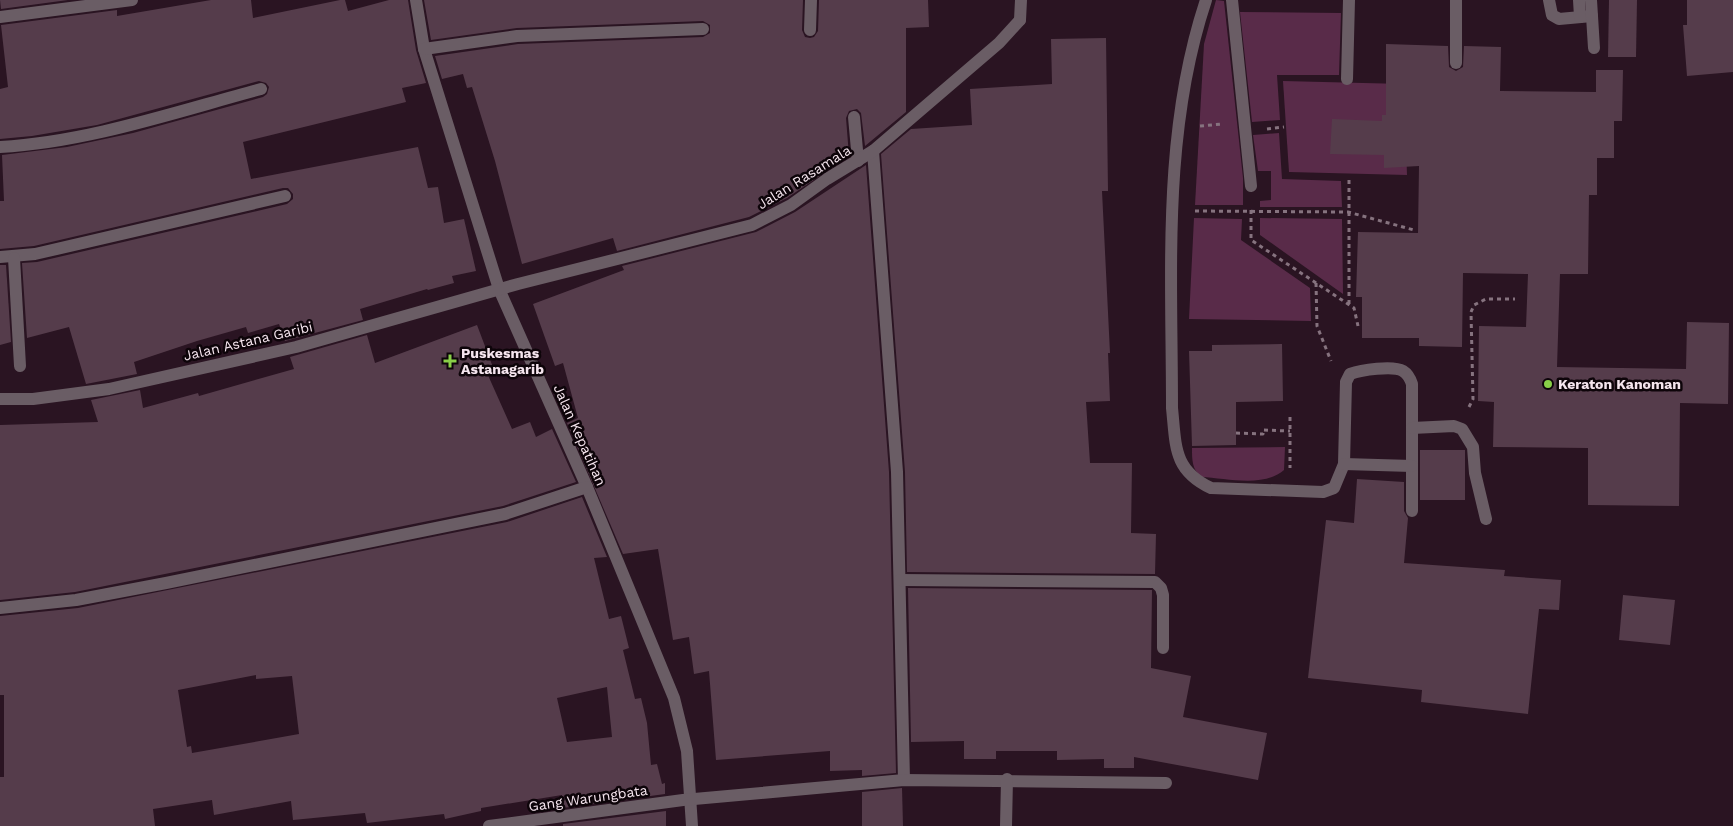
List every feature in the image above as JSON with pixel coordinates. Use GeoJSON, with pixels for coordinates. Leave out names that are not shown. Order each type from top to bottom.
{"type":"FeatureCollection","features":[{"type":"Feature","properties":{"kind":"street"},"geometry":{"type":"LineString","coordinates":[[0,17],[132,0]]}},
{"type":"Feature","properties":{"kind":"street","name":"Jalan Kepatihan"},"geometry":{"type":"LineString","coordinates":[[416,0],[424,49],[499,289],[587,487],[674,698],[687,751],[692,800],[692,826]]}},
{"type":"Feature","properties":{"kind":"street"},"geometry":{"type":"LineString","coordinates":[[810,0],[810,30]]}},
{"type":"Feature","properties":{"kind":"street","name":"Jalan Rasamala"},"geometry":{"type":"LineString","coordinates":[[499,289],[752,225],[792,205],[873,152],[999,43],[1020,20],[1021,0]]}},
{"type":"Feature","properties":{"kind":"street"},"geometry":{"type":"LineString","coordinates":[[1206,0],[1198,25],[1184,86],[1177,128],[1172,210],[1172,408],[1176,445],[1184,470],[1196,481],[1212,488],[1323,492],[1334,488],[1344,464],[1346,382],[1350,374],[1364,370],[1400,369],[1408,375],[1412,384],[1412,511]]}},
{"type":"Feature","properties":{"kind":"street"},"geometry":{"type":"LineString","coordinates":[[1232,0],[1251,186]]}},
{"type":"Feature","properties":{"kind":"street"},"geometry":{"type":"LineString","coordinates":[[1347,80],[1349,0]]}},
{"type":"Feature","properties":{"kind":"street"},"geometry":{"type":"LineString","coordinates":[[1456,0],[1456,63]]}},
{"type":"Feature","properties":{"kind":"street"},"geometry":{"type":"LineString","coordinates":[[1548,0],[1552,15],[1559,19],[1586,16]]}},
{"type":"Feature","properties":{"kind":"street"},"geometry":{"type":"LineString","coordinates":[[1579,0],[1586,16],[1594,48]]}},
{"type":"Feature","properties":{"kind":"street"},"geometry":{"type":"LineString","coordinates":[[1586,16],[1591,0]]}},
{"type":"Feature","properties":{"kind":"street"},"geometry":{"type":"LineString","coordinates":[[424,49],[517,36],[703,29]]}},
{"type":"Feature","properties":{"kind":"street"},"geometry":{"type":"LineString","coordinates":[[0,148],[34,145],[134,124],[261,89]]}},
{"type":"Feature","properties":{"kind":"street"},"geometry":{"type":"LineString","coordinates":[[854,117],[858,161]]}},
{"type":"Feature","properties":{"kind":"street"},"geometry":{"type":"LineString","coordinates":[[873,152],[897,472],[904,780]]}},
{"type":"Feature","properties":{"kind":"street"},"geometry":{"type":"LineString","coordinates":[[0,257],[14,258],[285,196]]}},
{"type":"Feature","properties":{"kind":"street"},"geometry":{"type":"LineString","coordinates":[[14,258],[20,366]]}},
{"type":"Feature","properties":{"kind":"street","name":"Jalan Astana Garibi"},"geometry":{"type":"LineString","coordinates":[[0,399],[33,399],[109,389],[296,347],[499,289]]}},
{"type":"Feature","properties":{"kind":"street"},"geometry":{"type":"LineString","coordinates":[[1412,428],[1458,428],[1467,435],[1472,447],[1475,473],[1486,519]]}},
{"type":"Feature","properties":{"kind":"street"},"geometry":{"type":"LineString","coordinates":[[1344,464],[1412,466]]}},
{"type":"Feature","properties":{"kind":"street"},"geometry":{"type":"LineString","coordinates":[[0,608],[76,600],[504,514],[587,487]]}},
{"type":"Feature","properties":{"kind":"street"},"geometry":{"type":"LineString","coordinates":[[900,580],[1154,582],[1161,588],[1163,596],[1163,648]]}},
{"type":"Feature","properties":{"kind":"street"},"geometry":{"type":"LineString","coordinates":[[1006,826],[1007,779]]}},
{"type":"Feature","properties":{"kind":"street","name":"Gang Warungbata"},"geometry":{"type":"LineString","coordinates":[[489,826],[692,800],[904,780],[1007,779],[1166,783]]}},
{"type":"Feature","properties":{"kind":"path"},"geometry":{"type":"LineString","coordinates":[[1177,128],[1245,121]]}},
{"type":"Feature","properties":{"kind":"path"},"geometry":{"type":"LineString","coordinates":[[1349,176],[1349,305]]}},
{"type":"Feature","properties":{"kind":"path"},"geometry":{"type":"LineString","coordinates":[[1251,186],[1251,240],[1354,308],[1358,326]]}},
{"type":"Feature","properties":{"kind":"path"},"geometry":{"type":"LineString","coordinates":[[1172,210],[1348,212],[1414,230]]}},
{"type":"Feature","properties":{"kind":"path"},"geometry":{"type":"LineString","coordinates":[[1316,282],[1317,326],[1330,359],[1346,382]]}},
{"type":"Feature","properties":{"kind":"path"},"geometry":{"type":"LineString","coordinates":[[1458,428],[1472,399],[1472,312],[1474,305],[1486,299],[1515,299]]}},
{"type":"Feature","properties":{"kind":"path"},"geometry":{"type":"LineString","coordinates":[[1290,417],[1290,491]]}},
{"type":"Feature","properties":{"kind":"path"},"geometry":{"type":"LineString","coordinates":[[1236,433],[1263,434],[1263,430],[1290,431]]}},
{"type":"Feature","properties":{"kind":"shaded area"},"geometry":{"type":"Polygon","coordinates":[[[1216,0],[1224,1],[1243,178],[1243,205],[1195,205],[1204,44],[1216,0]]]}},
{"type":"Feature","properties":{"kind":"shaded area"},"geometry":{"type":"Polygon","coordinates":[[[1240,12],[1341,13],[1339,75],[1277,75],[1280,120],[1252,122],[1240,12]]]}},
{"type":"Feature","properties":{"kind":"shaded area"},"geometry":{"type":"Polygon","coordinates":[[[1283,81],[1404,84],[1407,175],[1289,172],[1283,81]]]}},
{"type":"Feature","properties":{"kind":"shaded area"},"geometry":{"type":"Polygon","coordinates":[[[1279,133],[1282,179],[1341,181],[1342,207],[1260,207],[1260,201],[1271,200],[1271,171],[1258,171],[1253,135],[1279,133]]]}},
{"type":"Feature","properties":{"kind":"shaded area"},"geometry":{"type":"Polygon","coordinates":[[[1194,218],[1242,219],[1241,240],[1310,288],[1311,321],[1189,319],[1194,218]]]}},
{"type":"Feature","properties":{"kind":"shaded area"},"geometry":{"type":"Polygon","coordinates":[[[1260,218],[1342,219],[1343,294],[1260,235],[1260,218]]]}},
{"type":"Feature","properties":{"kind":"shaded area"},"geometry":{"type":"Polygon","coordinates":[[[1285,447],[1284,470],[1276,476],[1266,479],[1244,481],[1201,477],[1196,471],[1192,460],[1192,448],[1285,447]]]}},
{"type":"Feature","properties":{"kind":"building"},"geometry":{"type":"Polygon","coordinates":[[[0,0],[68,0],[1,9],[0,0]]]}},
{"type":"Feature","properties":{"kind":"building"},"geometry":{"type":"Polygon","coordinates":[[[211,0],[251,0],[253,18],[340,0],[345,0],[348,11],[389,0],[408,0],[416,50],[426,83],[402,88],[406,102],[243,142],[251,179],[418,147],[428,188],[438,187],[444,223],[464,219],[476,271],[452,276],[454,283],[360,309],[363,320],[285,341],[279,324],[248,333],[246,327],[134,362],[137,374],[86,384],[69,327],[27,338],[22,263],[37,262],[287,204],[293,199],[293,194],[288,188],[283,188],[34,246],[0,249],[0,201],[4,201],[2,155],[67,147],[133,133],[263,97],[267,94],[269,87],[266,83],[259,81],[97,125],[32,136],[0,139],[0,89],[8,87],[1,25],[117,10],[117,16],[211,0]]]}},
{"type":"Feature","properties":{"kind":"building"},"geometry":{"type":"Polygon","coordinates":[[[424,0],[803,0],[802,30],[805,37],[810,38],[814,37],[818,31],[819,0],[928,0],[929,27],[906,28],[906,112],[865,146],[861,113],[857,109],[849,111],[846,118],[849,156],[787,198],[749,217],[617,251],[613,238],[522,264],[495,161],[472,87],[467,88],[463,74],[442,79],[435,56],[518,44],[703,37],[710,33],[710,25],[703,21],[517,28],[431,40],[424,0]]]}},
{"type":"Feature","properties":{"kind":"building"},"geometry":{"type":"Polygon","coordinates":[[[1609,0],[1637,0],[1636,57],[1608,57],[1609,0]]]}},
{"type":"Feature","properties":{"kind":"building"},"geometry":{"type":"Polygon","coordinates":[[[1687,0],[1733,0],[1733,72],[1687,76],[1683,25],[1687,25],[1687,0]]]}},
{"type":"Feature","properties":{"kind":"building"},"geometry":{"type":"Polygon","coordinates":[[[1106,38],[1108,191],[1102,191],[1110,353],[1108,353],[1110,401],[1086,402],[1090,463],[1132,463],[1131,533],[1156,534],[1155,574],[907,572],[905,472],[881,154],[911,129],[972,125],[970,89],[1052,84],[1051,39],[1106,38]]]}},
{"type":"Feature","properties":{"kind":"building"},"geometry":{"type":"Polygon","coordinates":[[[1386,44],[1448,46],[1449,67],[1456,71],[1463,67],[1464,46],[1501,47],[1500,91],[1596,92],[1596,70],[1623,70],[1622,121],[1614,121],[1614,158],[1597,158],[1597,195],[1589,195],[1588,274],[1560,274],[1557,367],[1686,369],[1687,322],[1729,323],[1728,404],[1680,403],[1679,506],[1588,505],[1588,448],[1493,447],[1494,402],[1478,401],[1479,326],[1526,327],[1528,274],[1463,273],[1462,347],[1419,346],[1419,338],[1362,338],[1362,297],[1356,297],[1358,232],[1418,233],[1419,166],[1384,168],[1384,155],[1330,154],[1332,119],[1382,121],[1382,115],[1386,115],[1386,44]]]}},
{"type":"Feature","properties":{"kind":"building"},"geometry":{"type":"Polygon","coordinates":[[[866,165],[889,472],[896,773],[862,776],[862,770],[830,771],[830,751],[716,760],[709,671],[694,674],[689,637],[673,640],[658,549],[623,554],[567,423],[578,418],[563,363],[555,366],[533,304],[624,270],[622,266],[756,232],[795,212],[866,165]]]}},
{"type":"Feature","properties":{"kind":"building"},"geometry":{"type":"Polygon","coordinates":[[[0,265],[6,265],[11,342],[0,345],[0,265]]]}},
{"type":"Feature","properties":{"kind":"building"},"geometry":{"type":"Polygon","coordinates":[[[477,325],[494,370],[487,373],[512,429],[530,422],[536,437],[552,429],[576,482],[503,506],[75,592],[0,600],[0,425],[98,422],[91,400],[140,390],[143,408],[198,393],[199,396],[294,369],[290,357],[367,335],[375,363],[477,325]]]}},
{"type":"Feature","properties":{"kind":"building"},"geometry":{"type":"Polygon","coordinates":[[[1282,344],[1283,401],[1236,402],[1236,445],[1192,446],[1189,351],[1212,351],[1212,345],[1282,344]]]}},
{"type":"Feature","properties":{"kind":"building"},"geometry":{"type":"Polygon","coordinates":[[[1420,450],[1465,450],[1465,500],[1420,500],[1420,450]]]}},
{"type":"Feature","properties":{"kind":"building"},"geometry":{"type":"Polygon","coordinates":[[[1357,479],[1404,482],[1404,511],[1408,518],[1404,563],[1505,570],[1504,576],[1561,580],[1559,610],[1539,609],[1528,714],[1421,702],[1422,690],[1308,678],[1326,520],[1354,523],[1357,479]]]}},
{"type":"Feature","properties":{"kind":"building"},"geometry":{"type":"Polygon","coordinates":[[[582,497],[607,557],[594,558],[609,619],[621,616],[629,648],[623,650],[635,699],[641,698],[647,723],[651,765],[657,764],[662,784],[665,783],[665,794],[562,808],[562,795],[481,808],[481,811],[445,819],[444,814],[367,823],[365,813],[293,820],[291,801],[214,815],[212,800],[153,809],[155,826],[0,826],[0,777],[4,777],[4,695],[0,695],[0,616],[78,608],[507,522],[582,497]],[[256,675],[178,690],[187,747],[191,746],[192,753],[299,734],[292,676],[256,679],[256,675]],[[607,687],[557,698],[567,742],[612,737],[607,687]]]}},
{"type":"Feature","properties":{"kind":"building"},"geometry":{"type":"Polygon","coordinates":[[[908,588],[1152,590],[1151,668],[1191,676],[1183,717],[1267,733],[1258,780],[1134,757],[1134,768],[1104,768],[1104,759],[1057,760],[1057,751],[996,751],[996,759],[964,759],[964,741],[911,742],[908,588]]]}},
{"type":"Feature","properties":{"kind":"building"},"geometry":{"type":"Polygon","coordinates":[[[1623,595],[1675,600],[1670,645],[1619,640],[1623,595]]]}},
{"type":"Feature","properties":{"kind":"building"},"geometry":{"type":"Polygon","coordinates":[[[902,788],[903,826],[862,826],[862,792],[902,788]]]}},
{"type":"Feature","properties":{"kind":"building"},"geometry":{"type":"Polygon","coordinates":[[[666,811],[666,826],[563,826],[563,824],[666,811]]]}},
{"type":"Feature","properties":{"kind":"place","name":"Puskesmas Astanagarib"},"geometry":{"type":"Point","coordinates":[450,361]}},
{"type":"Feature","properties":{"kind":"place","name":"Keraton Kanoman"},"geometry":{"type":"Point","coordinates":[1548,384]}}]}
